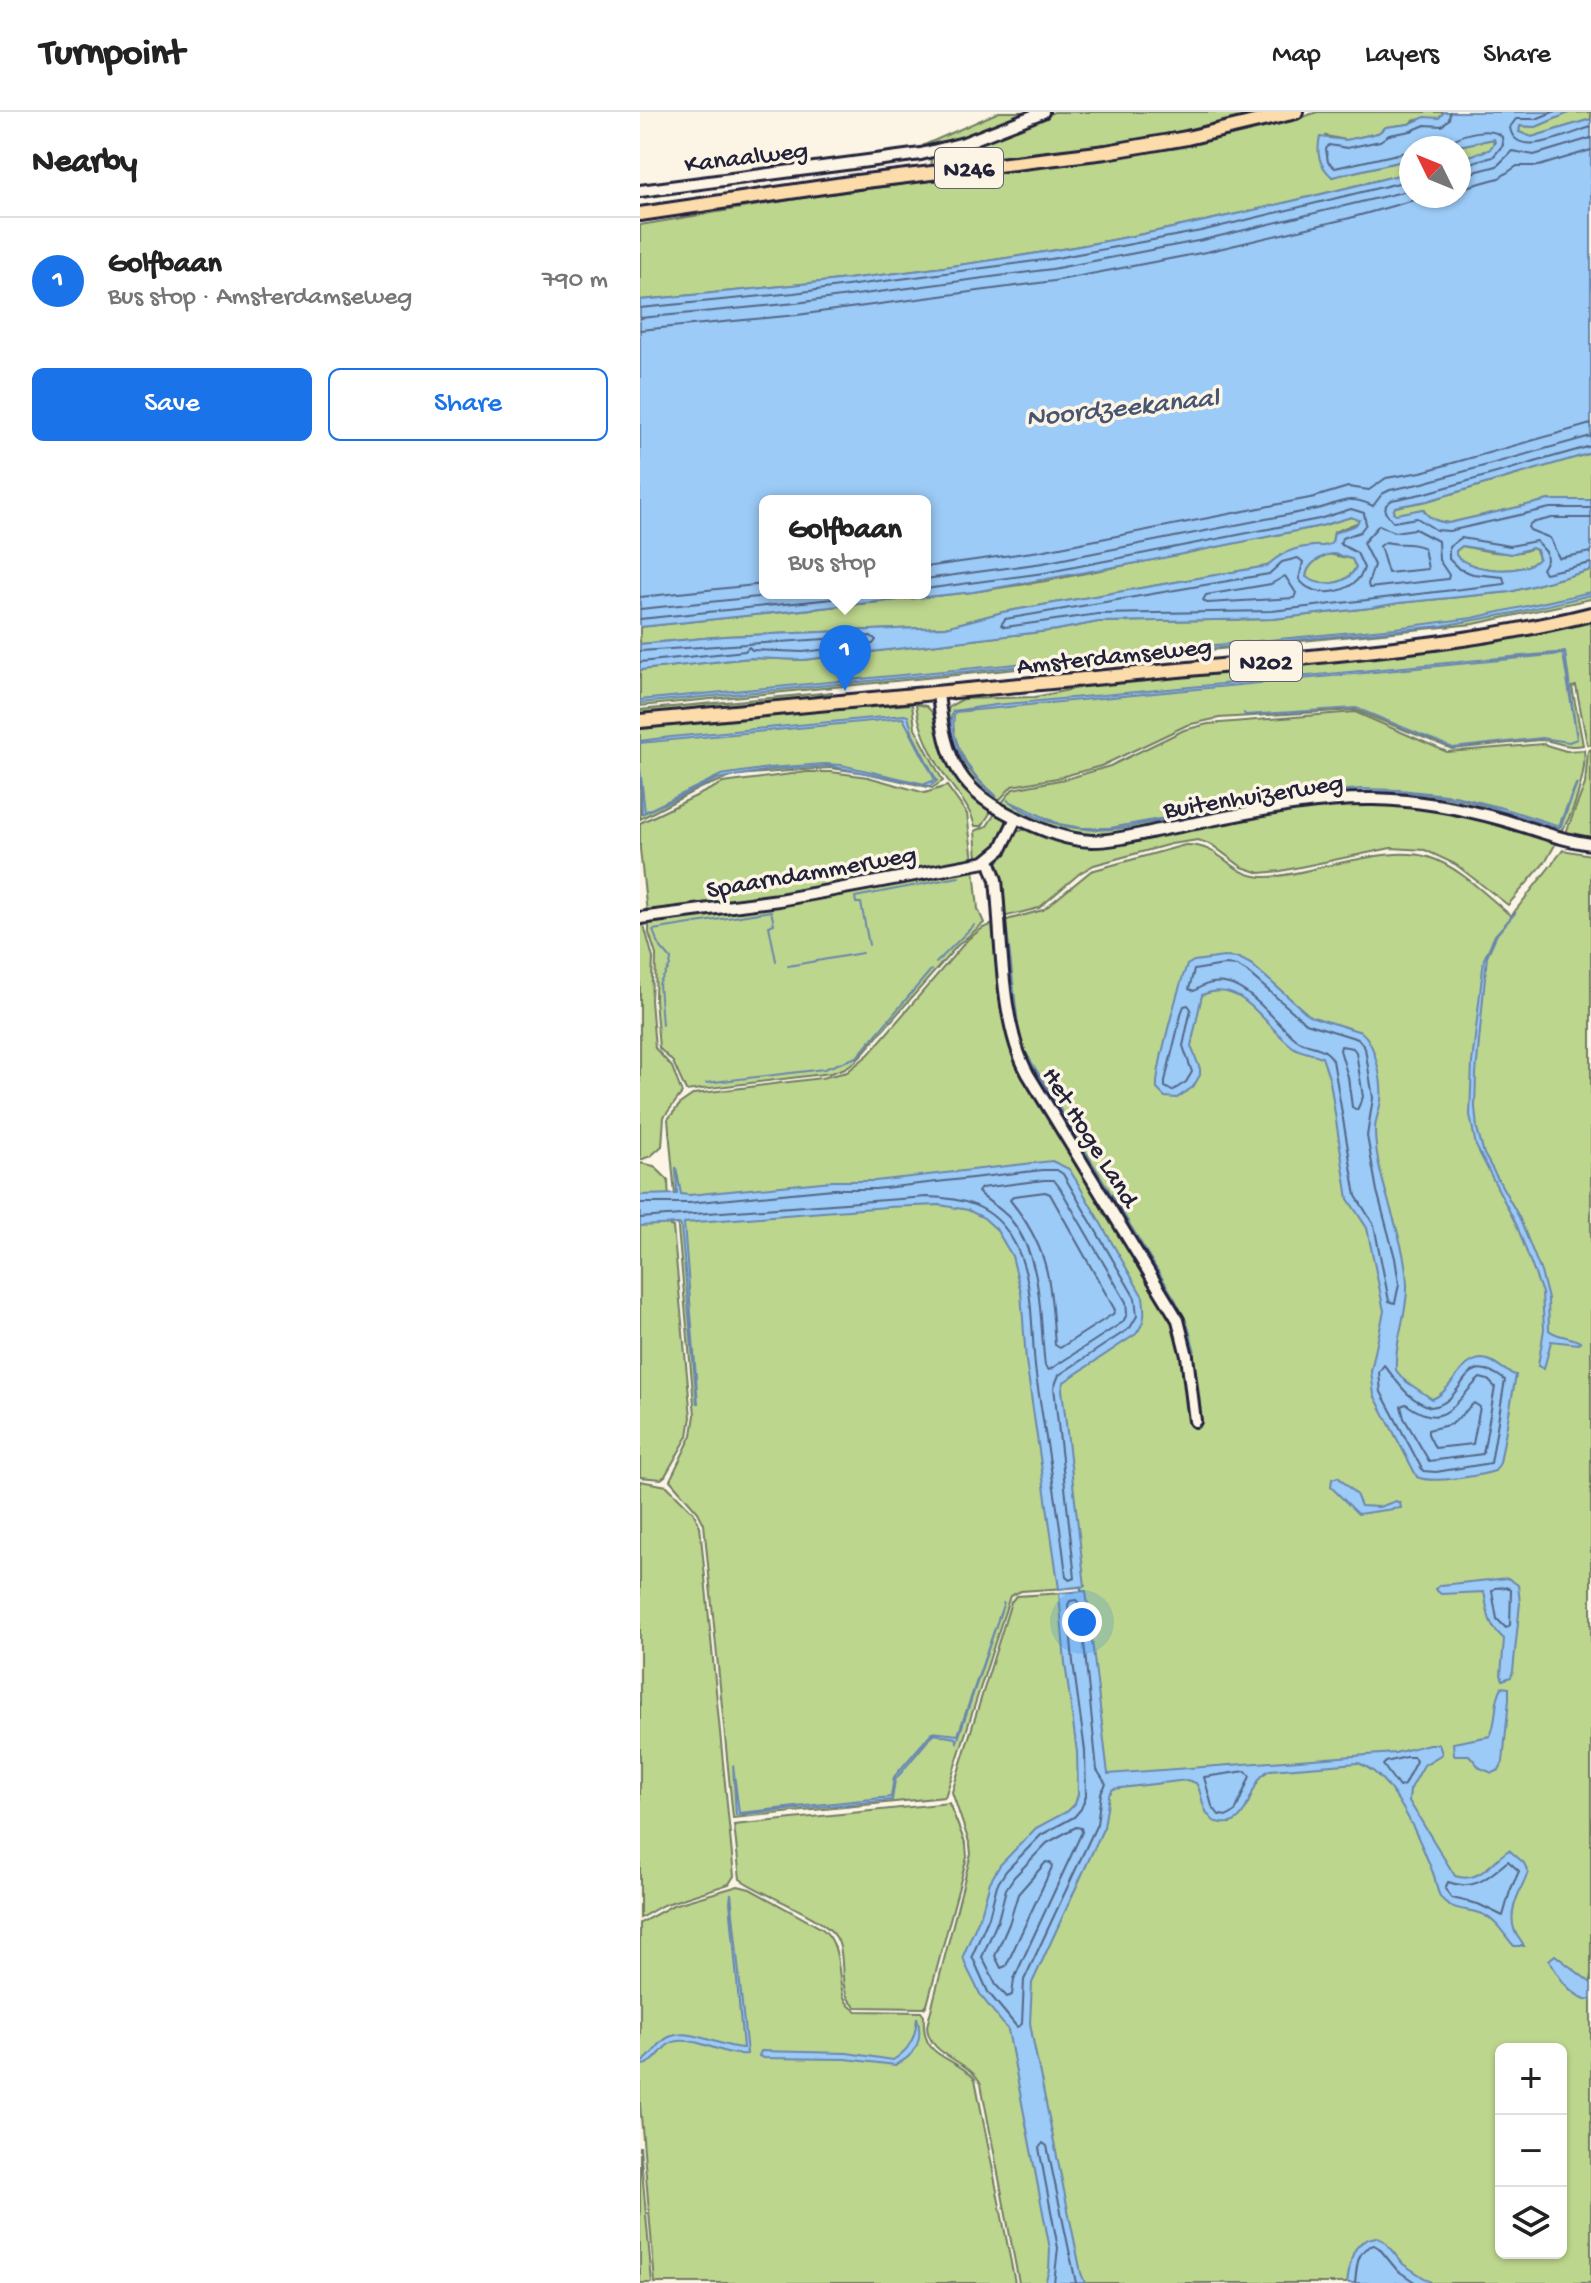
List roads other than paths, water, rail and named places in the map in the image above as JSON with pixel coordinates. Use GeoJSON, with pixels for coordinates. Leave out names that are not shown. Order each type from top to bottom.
{"type":"FeatureCollection","features":[{"type":"Feature","properties":{"kind":"main road","name":"N246"},"geometry":{"type":"LineString","coordinates":[[640,214],[857,182],[1106,152],[1187,138],[1296,112]]}},
{"type":"Feature","properties":{"kind":"main road","name":"Amsterdamseweg"},"geometry":{"type":"LineString","coordinates":[[640,721],[1432,644],[1519,631],[1591,614]]}},
{"type":"Feature","properties":{"kind":"street","name":"Kanaalweg"},"geometry":{"type":"LineString","coordinates":[[640,191],[921,154],[964,143],[1043,112]]}},
{"type":"Feature","properties":{"kind":"street","name":"Buitenhuizerweg"},"geometry":{"type":"LineString","coordinates":[[938,694],[943,734],[958,772],[980,797],[1016,818],[1060,836],[1099,841],[1310,803],[1391,800],[1463,810],[1561,839],[1591,844]]}},
{"type":"Feature","properties":{"kind":"street"},"geometry":{"type":"LineString","coordinates":[[989,860],[1001,849],[1016,818]]}},
{"type":"Feature","properties":{"kind":"street","name":"Spaarndammerweg"},"geometry":{"type":"LineString","coordinates":[[640,918],[766,902],[989,860]]}},
{"type":"Feature","properties":{"kind":"street","name":"Het Hoge Land"},"geometry":{"type":"LineString","coordinates":[[989,860],[996,880],[1015,1049],[1178,1320],[1187,1356],[1195,1421]]}},
{"type":"Feature","properties":{"kind":"water","name":"Noordzeekanaal"},"geometry":{"type":"Polygon","coordinates":[[[1444,112],[1571,112],[1536,127],[1520,126],[1519,132],[1532,137],[1591,119],[1591,453],[1427,501],[1395,507],[1393,512],[1423,509],[1434,519],[1449,523],[1549,500],[1591,500],[1591,570],[1510,592],[1273,619],[1098,622],[1057,630],[803,660],[750,658],[640,670],[640,644],[725,636],[946,627],[1003,612],[1267,566],[1294,550],[1330,545],[1334,533],[1356,525],[1359,520],[1351,517],[1321,526],[1148,561],[973,592],[931,596],[931,495],[759,495],[759,599],[906,599],[640,627],[640,300],[897,273],[1050,251],[1186,225],[1399,175],[1399,208],[1471,208],[1471,155],[1489,150],[1494,139],[1471,144],[1471,136],[1399,136],[1399,162],[1332,177],[1324,168],[1318,148],[1320,137],[1346,140],[1378,133],[1386,127],[1409,124],[1425,117],[1439,118],[1444,112]],[[1462,546],[1456,551],[1463,561],[1498,570],[1522,568],[1539,558],[1537,550],[1532,548],[1511,554],[1462,546]],[[1334,554],[1320,558],[1312,564],[1306,577],[1319,583],[1341,581],[1356,567],[1352,559],[1334,554]]]}},
{"type":"Feature","properties":{"kind":"water"},"geometry":{"type":"Polygon","coordinates":[[[1591,592],[1591,595],[1514,613],[1441,626],[640,703],[640,700],[1395,628],[1472,618],[1591,592]]]}},
{"type":"Feature","properties":{"kind":"water"},"geometry":{"type":"Polygon","coordinates":[[[1565,652],[1577,739],[1563,654],[955,712],[954,729],[963,757],[979,780],[997,797],[988,790],[970,771],[962,759],[952,734],[953,711],[995,705],[1565,652]]]}},
{"type":"Feature","properties":{"kind":"water"},"geometry":{"type":"Polygon","coordinates":[[[908,716],[913,735],[937,781],[930,786],[830,766],[771,770],[717,779],[642,814],[640,767],[645,812],[721,775],[769,768],[841,765],[925,784],[935,780],[903,718],[640,743],[671,737],[908,716]]]}},
{"type":"Feature","properties":{"kind":"water"},"geometry":{"type":"Polygon","coordinates":[[[1576,784],[1561,826],[1558,828],[1469,801],[1399,792],[1280,799],[1107,830],[1077,828],[1062,825],[1048,821],[1007,800],[1059,824],[1110,828],[1296,794],[1361,789],[1401,790],[1455,796],[1559,826],[1576,784]]]}},
{"type":"Feature","properties":{"kind":"water"},"geometry":{"type":"Polygon","coordinates":[[[1516,912],[1497,934],[1487,956],[1475,1107],[1484,1154],[1519,1217],[1541,1272],[1548,1299],[1549,1330],[1580,1342],[1551,1341],[1544,1369],[1538,1366],[1544,1329],[1542,1293],[1517,1226],[1476,1146],[1470,1115],[1472,1063],[1484,959],[1495,935],[1516,912]]]}},
{"type":"Feature","properties":{"kind":"water"},"geometry":{"type":"Polygon","coordinates":[[[1007,930],[1018,1025],[1023,1048],[1017,1027],[1007,930]]]}},
{"type":"Feature","properties":{"kind":"water"},"geometry":{"type":"Polygon","coordinates":[[[1239,958],[1251,964],[1310,1016],[1361,1032],[1370,1044],[1377,1063],[1381,1093],[1375,1126],[1376,1149],[1402,1247],[1407,1285],[1396,1370],[1404,1380],[1432,1399],[1474,1361],[1487,1360],[1516,1375],[1500,1463],[1495,1471],[1444,1479],[1417,1477],[1374,1395],[1371,1371],[1384,1311],[1367,1228],[1348,1199],[1330,1081],[1322,1057],[1293,1047],[1241,998],[1216,991],[1202,995],[1191,1046],[1200,1069],[1193,1087],[1177,1098],[1165,1097],[1157,1089],[1173,1008],[1187,965],[1194,961],[1239,958]]]}},
{"type":"Feature","properties":{"kind":"water"},"geometry":{"type":"Polygon","coordinates":[[[1023,1048],[1176,1301],[1188,1326],[1195,1352],[1180,1310],[1023,1048]]]}},
{"type":"Feature","properties":{"kind":"water"},"geometry":{"type":"Polygon","coordinates":[[[1052,1161],[1069,1169],[1076,1180],[1143,1297],[1144,1308],[1143,1321],[1136,1334],[1064,1382],[1062,1389],[1085,1586],[1059,1589],[1026,1361],[1021,1292],[1012,1256],[996,1229],[968,1210],[940,1205],[887,1207],[684,1223],[697,1403],[681,1226],[640,1226],[640,1195],[677,1194],[676,1167],[681,1194],[689,1195],[832,1181],[875,1181],[1052,1161]]]}},
{"type":"Feature","properties":{"kind":"water"},"geometry":{"type":"Polygon","coordinates":[[[1338,1477],[1356,1494],[1361,1506],[1379,1507],[1396,1501],[1401,1508],[1358,1514],[1331,1487],[1332,1479],[1338,1477]]]}},
{"type":"Feature","properties":{"kind":"water"},"geometry":{"type":"Polygon","coordinates":[[[1508,1578],[1518,1585],[1520,1603],[1513,1671],[1511,1677],[1503,1680],[1504,1639],[1491,1623],[1484,1592],[1441,1594],[1435,1589],[1441,1585],[1508,1578]]]}},
{"type":"Feature","properties":{"kind":"water"},"geometry":{"type":"Polygon","coordinates":[[[1086,1591],[1108,1774],[1395,1753],[1439,1744],[1442,1754],[1424,1765],[1410,1790],[1409,1801],[1455,1876],[1464,1878],[1478,1874],[1509,1850],[1524,1863],[1528,1872],[1516,1900],[1513,1922],[1524,1946],[1514,1946],[1484,1915],[1444,1901],[1404,1810],[1383,1780],[1358,1763],[1270,1770],[1257,1783],[1244,1811],[1232,1823],[1212,1820],[1205,1810],[1196,1783],[1187,1780],[1113,1789],[1109,1795],[1104,1827],[1032,1983],[1030,2023],[1085,2283],[1045,2283],[1050,2249],[1008,2030],[981,1996],[963,1956],[981,1914],[990,1882],[1000,1865],[1036,1828],[1075,1804],[1078,1794],[1077,1752],[1059,1593],[1086,1591]]]}},
{"type":"Feature","properties":{"kind":"water"},"geometry":{"type":"Polygon","coordinates":[[[1004,1602],[957,1742],[955,1738],[933,1734],[895,1780],[892,1800],[736,1815],[733,1765],[739,1813],[891,1797],[894,1777],[932,1732],[958,1735],[1004,1602]]]}},
{"type":"Feature","properties":{"kind":"water"},"geometry":{"type":"Polygon","coordinates":[[[1502,1687],[1509,1688],[1503,1762],[1499,1770],[1492,1773],[1480,1768],[1469,1755],[1454,1755],[1453,1743],[1490,1736],[1502,1687]]]}},
{"type":"Feature","properties":{"kind":"water"},"geometry":{"type":"Polygon","coordinates":[[[731,1893],[747,2054],[678,2041],[642,2065],[662,2042],[678,2035],[687,2034],[743,2048],[731,1893]]]}},
{"type":"Feature","properties":{"kind":"water"},"geometry":{"type":"Polygon","coordinates":[[[1555,1955],[1591,1983],[1591,2000],[1571,1991],[1561,1979],[1549,1960],[1555,1955]]]}},
{"type":"Feature","properties":{"kind":"water"},"geometry":{"type":"Polygon","coordinates":[[[917,2017],[917,2045],[909,2056],[895,2065],[846,2059],[759,2056],[761,2051],[847,2053],[893,2060],[911,2042],[917,2017]]]}},
{"type":"Feature","properties":{"kind":"water"},"geometry":{"type":"Polygon","coordinates":[[[1376,2237],[1384,2241],[1403,2264],[1432,2283],[1347,2283],[1356,2248],[1367,2239],[1376,2237]]]}},
{"type":"Feature","properties":{"kind":"waterway"},"geometry":{"type":"LineString","coordinates":[[1244,713],[1356,708],[1453,748],[1542,738],[1569,742],[1577,739]]}},
{"type":"Feature","properties":{"kind":"waterway"},"geometry":{"type":"LineString","coordinates":[[869,945],[861,903],[856,903],[855,897],[959,877]]}},
{"type":"Feature","properties":{"kind":"waterway"},"geometry":{"type":"LineString","coordinates":[[662,1025],[659,984],[671,959],[658,944],[653,930],[771,911],[774,924],[769,926],[776,961]]}},
{"type":"Feature","properties":{"kind":"waterway"},"geometry":{"type":"LineString","coordinates":[[936,963],[974,925]]}},
{"type":"Feature","properties":{"kind":"waterway"},"geometry":{"type":"LineString","coordinates":[[788,966],[862,953]]}},
{"type":"Feature","properties":{"kind":"waterway"},"geometry":{"type":"LineString","coordinates":[[706,1083],[824,1069],[857,1057],[931,970]]}},
{"type":"Feature","properties":{"kind":"place","name":"Golfbaan"},"geometry":{"type":"Point","coordinates":[845,691]}}]}
